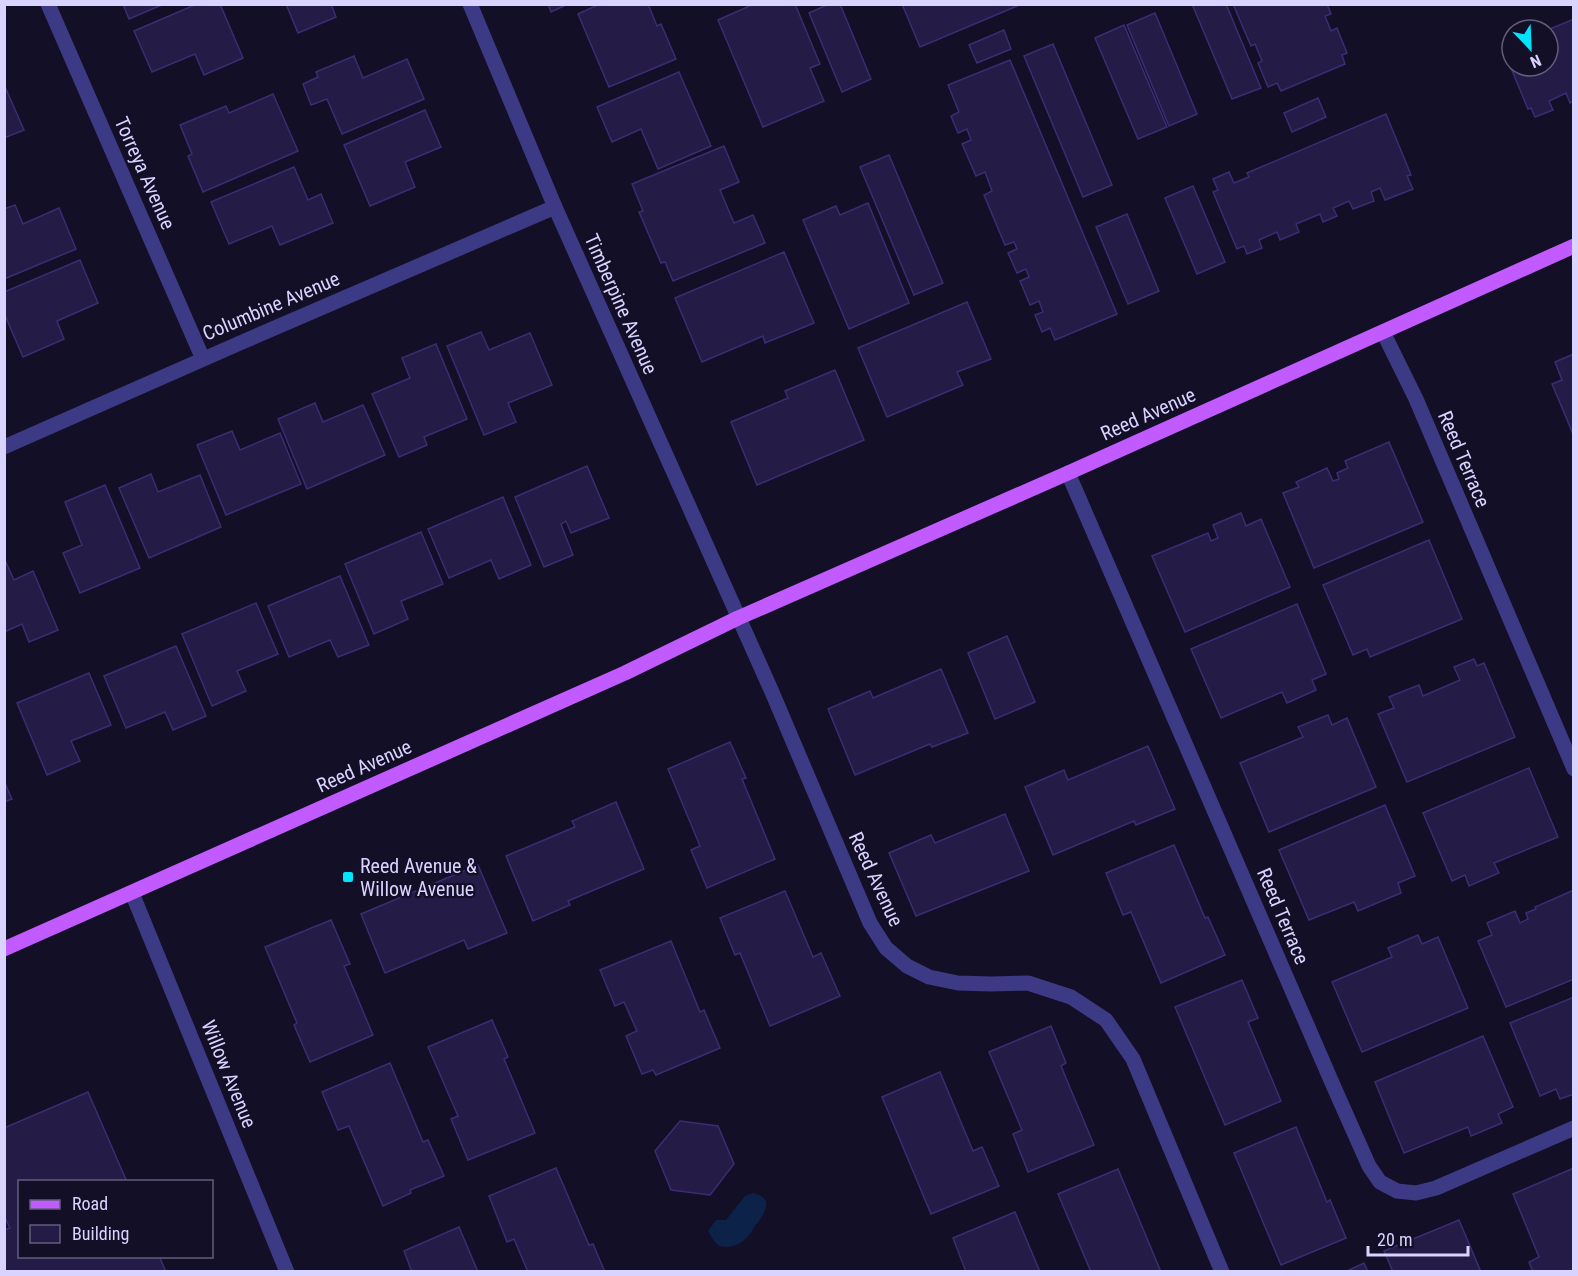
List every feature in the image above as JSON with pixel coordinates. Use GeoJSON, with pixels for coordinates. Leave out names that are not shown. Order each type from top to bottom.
{"type":"FeatureCollection","features":[{"type":"Feature","properties":{"kind":"main road","name":"Reed Avenue"},"geometry":{"type":"LineString","coordinates":[[4,949],[625,673],[738,618],[1574,246]]}},
{"type":"Feature","properties":{"kind":"street","name":"Torreya Avenue"},"geometry":{"type":"LineString","coordinates":[[48,4],[203,359]]}},
{"type":"Feature","properties":{"kind":"street","name":"Timberpine Avenue"},"geometry":{"type":"LineString","coordinates":[[470,4],[555,207],[738,618]]}},
{"type":"Feature","properties":{"kind":"street","name":"Columbine Avenue"},"geometry":{"type":"LineString","coordinates":[[4,447],[555,207]]}},
{"type":"Feature","properties":{"kind":"street","name":"Reed Terrace"},"geometry":{"type":"LineString","coordinates":[[1383,332],[1416,399],[1574,769]]}},
{"type":"Feature","properties":{"kind":"street","name":"Reed Terrace"},"geometry":{"type":"LineString","coordinates":[[1068,473],[1355,1135],[1369,1166],[1380,1182],[1396,1191],[1416,1193],[1436,1188],[1574,1128]]}},
{"type":"Feature","properties":{"kind":"street","name":"Reed Avenue"},"geometry":{"type":"LineString","coordinates":[[738,618],[772,692],[870,923],[886,948],[907,966],[929,977],[958,983],[1028,983],[1071,996],[1106,1020],[1133,1059],[1222,1272]]}},
{"type":"Feature","properties":{"kind":"street","name":"Willow Avenue"},"geometry":{"type":"LineString","coordinates":[[132,893],[288,1272]]}},
{"type":"Feature","properties":{"kind":"water"},"geometry":{"type":"Polygon","coordinates":[[[753,1193],[764,1199],[766,1207],[750,1234],[741,1243],[729,1247],[718,1245],[708,1231],[716,1220],[726,1220],[745,1196],[753,1193]]]}},
{"type":"Feature","properties":{"kind":"building"},"geometry":{"type":"Polygon","coordinates":[[[123,4],[164,4],[129,19],[123,4]]]}},
{"type":"Feature","properties":{"kind":"building"},"geometry":{"type":"Polygon","coordinates":[[[197,4],[220,4],[243,58],[204,75],[195,54],[152,72],[134,31],[197,4]]]}},
{"type":"Feature","properties":{"kind":"building"},"geometry":{"type":"Polygon","coordinates":[[[286,4],[331,4],[336,17],[298,33],[286,4]]]}},
{"type":"Feature","properties":{"kind":"building"},"geometry":{"type":"Polygon","coordinates":[[[548,4],[568,4],[551,12],[548,4]]]}},
{"type":"Feature","properties":{"kind":"building"},"geometry":{"type":"Polygon","coordinates":[[[600,4],[648,4],[657,26],[661,24],[676,59],[609,87],[578,14],[600,4]]]}},
{"type":"Feature","properties":{"kind":"building"},"geometry":{"type":"Polygon","coordinates":[[[754,4],[795,4],[820,64],[810,68],[824,101],[763,127],[718,20],[754,4]]]}},
{"type":"Feature","properties":{"kind":"building"},"geometry":{"type":"Polygon","coordinates":[[[829,4],[840,4],[871,79],[842,92],[809,13],[829,4]]]}},
{"type":"Feature","properties":{"kind":"building"},"geometry":{"type":"Polygon","coordinates":[[[902,4],[1022,4],[920,47],[902,4]]]}},
{"type":"Feature","properties":{"kind":"building"},"geometry":{"type":"Polygon","coordinates":[[[1192,4],[1226,4],[1261,88],[1232,99],[1192,4]]]}},
{"type":"Feature","properties":{"kind":"building"},"geometry":{"type":"Polygon","coordinates":[[[1233,4],[1327,4],[1331,14],[1325,16],[1331,31],[1337,28],[1347,53],[1342,55],[1345,64],[1281,91],[1277,83],[1268,87],[1258,63],[1262,61],[1255,44],[1251,46],[1233,4]]]}},
{"type":"Feature","properties":{"kind":"building"},"geometry":{"type":"Polygon","coordinates":[[[1155,13],[1197,114],[1169,126],[1127,25],[1155,13]]]}},
{"type":"Feature","properties":{"kind":"building"},"geometry":{"type":"Polygon","coordinates":[[[1574,19],[1574,101],[1570,103],[1566,93],[1549,101],[1553,110],[1535,117],[1531,108],[1528,109],[1515,78],[1560,78],[1560,25],[1574,19]]]}},
{"type":"Feature","properties":{"kind":"building"},"geometry":{"type":"Polygon","coordinates":[[[1124,25],[1167,127],[1138,139],[1095,38],[1124,25]]]}},
{"type":"Feature","properties":{"kind":"building"},"geometry":{"type":"Polygon","coordinates":[[[1004,30],[1011,49],[977,63],[969,45],[1004,30]]]}},
{"type":"Feature","properties":{"kind":"building"},"geometry":{"type":"Polygon","coordinates":[[[1053,44],[1112,185],[1083,197],[1024,56],[1053,44]]]}},
{"type":"Feature","properties":{"kind":"building"},"geometry":{"type":"Polygon","coordinates":[[[354,56],[363,78],[407,59],[424,99],[342,134],[327,99],[311,105],[303,84],[318,77],[316,72],[354,56]]]}},
{"type":"Feature","properties":{"kind":"building"},"geometry":{"type":"Polygon","coordinates":[[[1010,60],[1117,314],[1055,340],[1050,328],[1042,332],[1035,315],[1043,312],[1039,301],[1030,305],[1020,281],[1029,277],[1026,269],[1017,273],[1008,253],[1017,249],[1014,242],[1005,245],[984,195],[992,191],[985,172],[976,176],[962,144],[971,140],[967,129],[958,133],[951,116],[959,112],[948,85],[1010,60]]]}},
{"type":"Feature","properties":{"kind":"building"},"geometry":{"type":"Polygon","coordinates":[[[679,72],[711,146],[658,169],[641,129],[612,142],[597,107],[679,72]]]}},
{"type":"Feature","properties":{"kind":"building"},"geometry":{"type":"Polygon","coordinates":[[[6,89],[24,130],[4,138],[4,90],[6,89]]]}},
{"type":"Feature","properties":{"kind":"building"},"geometry":{"type":"Polygon","coordinates":[[[273,94],[298,151],[203,192],[188,156],[192,154],[180,125],[226,106],[229,113],[273,94]]]}},
{"type":"Feature","properties":{"kind":"building"},"geometry":{"type":"Polygon","coordinates":[[[1318,98],[1326,117],[1292,132],[1284,113],[1318,98]]]}},
{"type":"Feature","properties":{"kind":"building"},"geometry":{"type":"Polygon","coordinates":[[[425,110],[441,147],[405,162],[415,187],[370,206],[344,145],[425,110]]]}},
{"type":"Feature","properties":{"kind":"building"},"geometry":{"type":"Polygon","coordinates":[[[1386,114],[1411,175],[1407,176],[1413,189],[1385,200],[1380,188],[1371,192],[1374,201],[1353,209],[1349,201],[1333,208],[1337,216],[1323,222],[1320,214],[1296,224],[1299,232],[1280,240],[1277,232],[1259,240],[1262,248],[1247,254],[1244,246],[1237,249],[1213,192],[1218,190],[1213,179],[1229,172],[1234,183],[1249,177],[1247,173],[1386,114]]]}},
{"type":"Feature","properties":{"kind":"building"},"geometry":{"type":"Polygon","coordinates":[[[724,146],[739,182],[720,190],[734,223],[753,215],[765,243],[673,281],[665,262],[661,263],[639,212],[643,211],[632,184],[724,146]]]}},
{"type":"Feature","properties":{"kind":"building"},"geometry":{"type":"Polygon","coordinates":[[[889,155],[943,283],[914,295],[860,167],[889,155]]]}},
{"type":"Feature","properties":{"kind":"building"},"geometry":{"type":"Polygon","coordinates":[[[294,167],[308,200],[321,194],[333,223],[280,245],[272,226],[229,244],[211,202],[294,167]]]}},
{"type":"Feature","properties":{"kind":"building"},"geometry":{"type":"Polygon","coordinates":[[[1193,186],[1225,262],[1197,274],[1165,198],[1193,186]]]}},
{"type":"Feature","properties":{"kind":"building"},"geometry":{"type":"Polygon","coordinates":[[[868,203],[909,303],[849,329],[803,220],[836,206],[840,215],[868,203]]]}},
{"type":"Feature","properties":{"kind":"building"},"geometry":{"type":"Polygon","coordinates":[[[15,205],[23,224],[59,208],[76,249],[4,279],[4,209],[15,205]]]}},
{"type":"Feature","properties":{"kind":"building"},"geometry":{"type":"Polygon","coordinates":[[[1127,214],[1159,291],[1128,304],[1096,227],[1127,214]]]}},
{"type":"Feature","properties":{"kind":"building"},"geometry":{"type":"Polygon","coordinates":[[[784,252],[814,323],[765,343],[763,336],[702,362],[675,298],[784,252]]]}},
{"type":"Feature","properties":{"kind":"building"},"geometry":{"type":"Polygon","coordinates":[[[80,260],[98,303],[57,321],[64,339],[23,357],[4,313],[4,292],[80,260]]]}},
{"type":"Feature","properties":{"kind":"building"},"geometry":{"type":"Polygon","coordinates":[[[967,302],[991,359],[957,372],[963,385],[887,417],[858,348],[967,302]]]}},
{"type":"Feature","properties":{"kind":"building"},"geometry":{"type":"Polygon","coordinates":[[[481,332],[489,350],[530,333],[552,385],[508,403],[516,422],[484,435],[447,346],[481,332]]]}},
{"type":"Feature","properties":{"kind":"building"},"geometry":{"type":"Polygon","coordinates":[[[436,344],[467,419],[424,437],[427,445],[399,457],[372,394],[410,378],[402,358],[436,344]]]}},
{"type":"Feature","properties":{"kind":"building"},"geometry":{"type":"Polygon","coordinates":[[[1574,354],[1573,434],[1552,384],[1562,380],[1555,362],[1574,354]]]}},
{"type":"Feature","properties":{"kind":"building"},"geometry":{"type":"Polygon","coordinates":[[[835,370],[864,440],[757,485],[731,422],[788,398],[785,391],[835,370]]]}},
{"type":"Feature","properties":{"kind":"building"},"geometry":{"type":"Polygon","coordinates":[[[315,403],[323,422],[363,405],[385,455],[307,489],[278,419],[315,403]]]}},
{"type":"Feature","properties":{"kind":"building"},"geometry":{"type":"Polygon","coordinates":[[[232,431],[240,450],[280,433],[301,484],[226,515],[197,445],[232,431]]]}},
{"type":"Feature","properties":{"kind":"building"},"geometry":{"type":"Polygon","coordinates":[[[1389,442],[1423,522],[1314,568],[1283,493],[1299,487],[1296,482],[1327,468],[1333,481],[1339,479],[1337,473],[1348,468],[1345,461],[1389,442]]]}},
{"type":"Feature","properties":{"kind":"building"},"geometry":{"type":"Polygon","coordinates":[[[587,466],[609,518],[571,533],[566,521],[561,524],[573,555],[544,567],[515,497],[587,466]]]}},
{"type":"Feature","properties":{"kind":"building"},"geometry":{"type":"Polygon","coordinates":[[[151,474],[158,492],[200,475],[221,527],[149,558],[119,488],[151,474]]]}},
{"type":"Feature","properties":{"kind":"building"},"geometry":{"type":"Polygon","coordinates":[[[105,485],[140,568],[80,593],[63,553],[82,545],[65,502],[105,485]]]}},
{"type":"Feature","properties":{"kind":"building"},"geometry":{"type":"Polygon","coordinates":[[[503,497],[531,565],[499,579],[491,560],[449,578],[428,529],[503,497]]]}},
{"type":"Feature","properties":{"kind":"building"},"geometry":{"type":"Polygon","coordinates":[[[1241,513],[1246,526],[1261,519],[1290,587],[1185,632],[1152,556],[1208,533],[1211,541],[1218,538],[1213,525],[1241,513]]]}},
{"type":"Feature","properties":{"kind":"building"},"geometry":{"type":"Polygon","coordinates":[[[421,532],[443,584],[401,601],[408,619],[374,634],[345,564],[421,532]]]}},
{"type":"Feature","properties":{"kind":"building"},"geometry":{"type":"Polygon","coordinates":[[[1429,540],[1462,619],[1370,657],[1367,649],[1353,655],[1323,585],[1429,540]]]}},
{"type":"Feature","properties":{"kind":"building"},"geometry":{"type":"Polygon","coordinates":[[[4,558],[14,580],[33,571],[58,630],[29,642],[22,624],[4,632],[4,558]]]}},
{"type":"Feature","properties":{"kind":"building"},"geometry":{"type":"Polygon","coordinates":[[[340,576],[369,645],[338,657],[330,640],[289,657],[268,606],[340,576]]]}},
{"type":"Feature","properties":{"kind":"building"},"geometry":{"type":"Polygon","coordinates":[[[256,603],[278,654],[237,671],[246,691],[212,706],[182,634],[256,603]]]}},
{"type":"Feature","properties":{"kind":"building"},"geometry":{"type":"Polygon","coordinates":[[[1297,604],[1326,674],[1312,680],[1316,690],[1287,703],[1282,692],[1221,718],[1191,649],[1297,604]]]}},
{"type":"Feature","properties":{"kind":"building"},"geometry":{"type":"Polygon","coordinates":[[[1007,636],[1035,702],[995,719],[968,653],[1007,636]]]}},
{"type":"Feature","properties":{"kind":"building"},"geometry":{"type":"Polygon","coordinates":[[[176,646],[206,716],[173,730],[165,712],[126,728],[104,676],[176,646]]]}},
{"type":"Feature","properties":{"kind":"building"},"geometry":{"type":"Polygon","coordinates":[[[1474,659],[1477,666],[1484,663],[1515,737],[1407,782],[1378,714],[1394,708],[1389,697],[1419,685],[1423,696],[1460,680],[1454,667],[1474,659]]]}},
{"type":"Feature","properties":{"kind":"building"},"geometry":{"type":"Polygon","coordinates":[[[941,669],[968,733],[932,747],[930,744],[855,775],[828,709],[870,691],[873,698],[941,669]]]}},
{"type":"Feature","properties":{"kind":"building"},"geometry":{"type":"Polygon","coordinates":[[[89,673],[111,725],[71,741],[80,761],[47,775],[17,703],[89,673]]]}},
{"type":"Feature","properties":{"kind":"building"},"geometry":{"type":"Polygon","coordinates":[[[1328,715],[1332,725],[1347,718],[1376,787],[1269,832],[1240,763],[1303,737],[1298,727],[1328,715]]]}},
{"type":"Feature","properties":{"kind":"building"},"geometry":{"type":"Polygon","coordinates":[[[730,742],[746,778],[742,779],[775,859],[707,888],[691,850],[700,846],[668,769],[730,742]]]}},
{"type":"Feature","properties":{"kind":"building"},"geometry":{"type":"Polygon","coordinates":[[[1148,746],[1175,809],[1136,825],[1134,821],[1053,855],[1025,787],[1064,770],[1068,780],[1148,746]]]}},
{"type":"Feature","properties":{"kind":"building"},"geometry":{"type":"Polygon","coordinates":[[[1529,768],[1558,837],[1494,863],[1499,873],[1469,886],[1465,875],[1452,881],[1423,813],[1529,768]]]}},
{"type":"Feature","properties":{"kind":"building"},"geometry":{"type":"Polygon","coordinates":[[[4,781],[12,799],[4,802],[4,781]]]}},
{"type":"Feature","properties":{"kind":"building"},"geometry":{"type":"Polygon","coordinates":[[[616,802],[644,869],[568,901],[570,905],[533,921],[506,856],[575,827],[572,821],[616,802]]]}},
{"type":"Feature","properties":{"kind":"building"},"geometry":{"type":"Polygon","coordinates":[[[1385,805],[1415,876],[1398,883],[1401,893],[1358,911],[1354,902],[1309,920],[1279,850],[1385,805]]]}},
{"type":"Feature","properties":{"kind":"building"},"geometry":{"type":"Polygon","coordinates":[[[1005,814],[1029,871],[916,916],[889,853],[931,835],[935,843],[1005,814]]]}},
{"type":"Feature","properties":{"kind":"building"},"geometry":{"type":"Polygon","coordinates":[[[1174,845],[1205,918],[1208,917],[1225,955],[1161,983],[1131,912],[1123,915],[1106,873],[1174,845]]]}},
{"type":"Feature","properties":{"kind":"building"},"geometry":{"type":"Polygon","coordinates":[[[478,865],[507,933],[468,949],[464,940],[385,973],[361,914],[478,865]]]}},
{"type":"Feature","properties":{"kind":"building"},"geometry":{"type":"Polygon","coordinates":[[[1574,890],[1574,979],[1506,1007],[1478,941],[1492,935],[1487,923],[1515,911],[1520,923],[1528,919],[1526,913],[1536,909],[1535,907],[1574,890]]]}},
{"type":"Feature","properties":{"kind":"building"},"geometry":{"type":"Polygon","coordinates":[[[785,891],[813,957],[821,953],[840,996],[770,1026],[740,953],[735,955],[720,918],[785,891]]]}},
{"type":"Feature","properties":{"kind":"building"},"geometry":{"type":"Polygon","coordinates":[[[331,920],[350,964],[344,966],[373,1035],[310,1062],[294,1025],[297,1023],[265,947],[331,920]]]}},
{"type":"Feature","properties":{"kind":"building"},"geometry":{"type":"Polygon","coordinates":[[[1418,935],[1422,944],[1438,937],[1468,1008],[1362,1052],[1332,982],[1392,957],[1388,948],[1418,935]]]}},
{"type":"Feature","properties":{"kind":"building"},"geometry":{"type":"Polygon","coordinates":[[[671,941],[700,1012],[704,1010],[720,1048],[656,1075],[653,1070],[642,1074],[626,1036],[637,1031],[624,1002],[615,1006],[600,970],[671,941]]]}},
{"type":"Feature","properties":{"kind":"building"},"geometry":{"type":"Polygon","coordinates":[[[1242,980],[1258,1018],[1248,1022],[1281,1101],[1225,1125],[1175,1007],[1242,980]]]}},
{"type":"Feature","properties":{"kind":"building"},"geometry":{"type":"Polygon","coordinates":[[[1574,997],[1574,1094],[1560,1099],[1556,1089],[1540,1096],[1510,1023],[1574,997]]]}},
{"type":"Feature","properties":{"kind":"building"},"geometry":{"type":"Polygon","coordinates":[[[492,1020],[508,1057],[504,1059],[535,1133],[468,1160],[451,1119],[458,1116],[428,1047],[492,1020]]]}},
{"type":"Feature","properties":{"kind":"building"},"geometry":{"type":"Polygon","coordinates":[[[1051,1026],[1066,1063],[1061,1066],[1094,1145],[1028,1172],[1013,1134],[1022,1130],[989,1052],[1051,1026]]]}},
{"type":"Feature","properties":{"kind":"building"},"geometry":{"type":"Polygon","coordinates":[[[1483,1036],[1513,1107],[1498,1114],[1502,1123],[1471,1136],[1468,1127],[1404,1153],[1375,1082],[1483,1036]]]}},
{"type":"Feature","properties":{"kind":"building"},"geometry":{"type":"Polygon","coordinates":[[[390,1063],[423,1142],[428,1140],[444,1176],[410,1190],[411,1193],[383,1206],[349,1126],[338,1130],[322,1092],[390,1063]]]}},
{"type":"Feature","properties":{"kind":"building"},"geometry":{"type":"Polygon","coordinates":[[[940,1072],[973,1151],[982,1147],[999,1186],[931,1214],[882,1097],[940,1072]]]}},
{"type":"Feature","properties":{"kind":"building"},"geometry":{"type":"Polygon","coordinates":[[[88,1092],[126,1180],[18,1180],[18,1258],[160,1258],[166,1272],[4,1272],[4,1230],[10,1228],[4,1216],[4,1128],[88,1092]]]}},
{"type":"Feature","properties":{"kind":"building"},"geometry":{"type":"Polygon","coordinates":[[[680,1121],[718,1126],[734,1164],[710,1195],[671,1190],[655,1151],[680,1121]]]}},
{"type":"Feature","properties":{"kind":"building"},"geometry":{"type":"Polygon","coordinates":[[[1296,1127],[1327,1202],[1330,1200],[1346,1238],[1281,1265],[1234,1153],[1296,1127]]]}},
{"type":"Feature","properties":{"kind":"building"},"geometry":{"type":"Polygon","coordinates":[[[556,1168],[589,1245],[593,1244],[605,1272],[528,1272],[514,1239],[507,1242],[489,1196],[556,1168]]]}},
{"type":"Feature","properties":{"kind":"building"},"geometry":{"type":"Polygon","coordinates":[[[1574,1168],[1574,1272],[1533,1272],[1529,1262],[1539,1257],[1513,1194],[1574,1168]]]}},
{"type":"Feature","properties":{"kind":"building"},"geometry":{"type":"Polygon","coordinates":[[[1118,1169],[1161,1272],[1091,1272],[1058,1194],[1118,1169]]]}},
{"type":"Feature","properties":{"kind":"building"},"geometry":{"type":"Polygon","coordinates":[[[1015,1212],[1040,1272],[966,1272],[953,1238],[1015,1212]]]}},
{"type":"Feature","properties":{"kind":"building"},"geometry":{"type":"Polygon","coordinates":[[[1459,1220],[1481,1272],[1393,1272],[1384,1251],[1459,1220]]]}},
{"type":"Feature","properties":{"kind":"building"},"geometry":{"type":"Polygon","coordinates":[[[459,1227],[478,1272],[412,1272],[404,1251],[459,1227]]]}},
{"type":"Feature","properties":{"kind":"building"},"geometry":{"type":"Polygon","coordinates":[[[1364,1263],[1368,1272],[1345,1272],[1364,1263]]]}},
{"type":"Feature","properties":{"kind":"place","name":"Reed Avenue & Willow Avenue"},"geometry":{"type":"Point","coordinates":[348,877]}}]}
